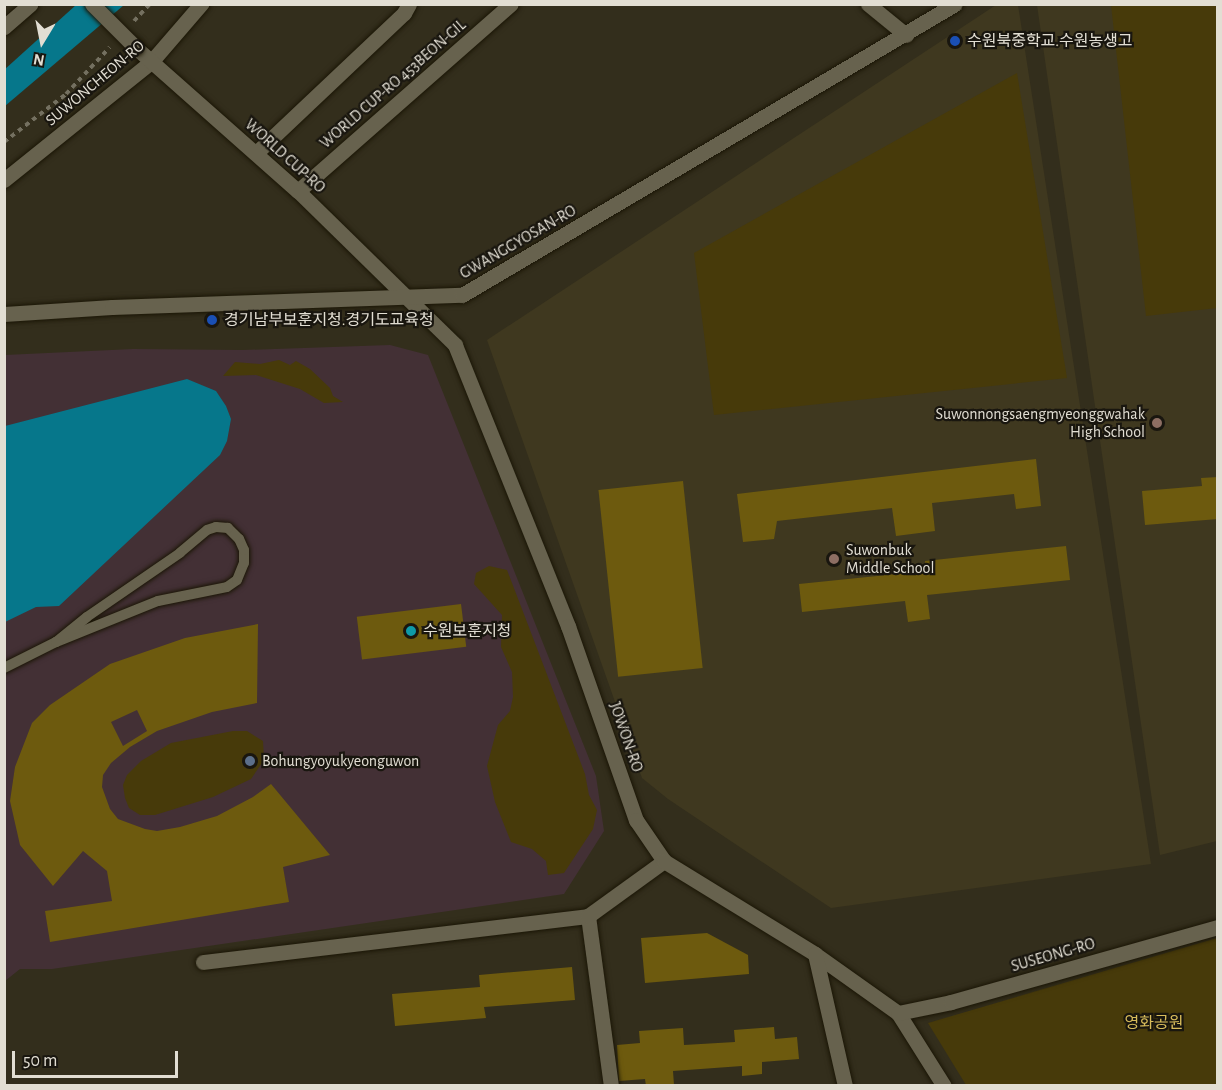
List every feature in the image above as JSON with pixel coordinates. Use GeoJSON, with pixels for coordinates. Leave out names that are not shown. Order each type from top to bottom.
{"type":"FeatureCollection","features":[{"type":"Feature","properties":{"kind":"street"},"geometry":{"type":"LineString","coordinates":[[4,27],[30,4]]}},
{"type":"Feature","properties":{"kind":"street","name":"WORLD CUP-RO"},"geometry":{"type":"LineString","coordinates":[[92,4],[135,47],[298,191],[406,296]]}},
{"type":"Feature","properties":{"kind":"street","name":"SUWONCHEON-RO"},"geometry":{"type":"LineString","coordinates":[[4,180],[152,62],[201,4]]}},
{"type":"Feature","properties":{"kind":"street"},"geometry":{"type":"LineString","coordinates":[[256,153],[404,12],[409,4]]}},
{"type":"Feature","properties":{"kind":"street","name":"WORLD CUP-RO 453BEON-GIL"},"geometry":{"type":"LineString","coordinates":[[298,191],[511,4]]}},
{"type":"Feature","properties":{"kind":"street"},"geometry":{"type":"LineString","coordinates":[[868,4],[906,35]]}},
{"type":"Feature","properties":{"kind":"street","name":"GWANGGYOSAN-RO"},"geometry":{"type":"LineString","coordinates":[[4,314],[112,307],[462,295],[955,4]]}},
{"type":"Feature","properties":{"kind":"street","name":"JOWON-RO"},"geometry":{"type":"LineString","coordinates":[[406,296],[455,345],[568,626],[636,820],[664,861],[815,954],[898,1013],[944,1086]]}},
{"type":"Feature","properties":{"kind":"street"},"geometry":{"type":"LineString","coordinates":[[203,962],[588,916],[664,861]]}},
{"type":"Feature","properties":{"kind":"street"},"geometry":{"type":"LineString","coordinates":[[588,916],[611,1086]]}},
{"type":"Feature","properties":{"kind":"street","name":"SUSEONG-RO"},"geometry":{"type":"LineString","coordinates":[[898,1013],[951,1002],[1218,927]]}},
{"type":"Feature","properties":{"kind":"street"},"geometry":{"type":"LineString","coordinates":[[815,954],[845,1086]]}},
{"type":"Feature","properties":{"kind":"lane"},"geometry":{"type":"LineString","coordinates":[[4,668],[56,642],[158,601],[227,587],[241,574],[244,550],[228,528],[216,526],[207,530],[180,553],[87,617],[56,642]]}},
{"type":"Feature","properties":{"kind":"path"},"geometry":{"type":"LineString","coordinates":[[127,29],[150,4]]}},
{"type":"Feature","properties":{"kind":"path"},"geometry":{"type":"LineString","coordinates":[[4,142],[66,94],[112,45]]}},
{"type":"Feature","properties":{"kind":"shaded area","name":"Suwonbuk Middle School"},"geometry":{"type":"Polygon","coordinates":[[[996,5],[1018,5],[1151,864],[831,908],[668,799],[642,778],[487,340],[996,5]]]}},
{"type":"Feature","properties":{"kind":"shaded area","name":"Suwonnongsaengmyeonggwahak High School"},"geometry":{"type":"Polygon","coordinates":[[[1037,5],[1217,5],[1217,841],[1160,855],[1037,5]]]}},
{"type":"Feature","properties":{"kind":"shaded area"},"geometry":{"type":"Polygon","coordinates":[[[390,345],[428,355],[596,776],[604,831],[564,894],[52,969],[20,969],[5,981],[5,355],[133,349],[243,350],[390,345]]]}},
{"type":"Feature","properties":{"kind":"green space"},"geometry":{"type":"Polygon","coordinates":[[[1111,5],[1217,5],[1217,308],[1146,316],[1111,5]]]}},
{"type":"Feature","properties":{"kind":"green space"},"geometry":{"type":"Polygon","coordinates":[[[1017,73],[1067,378],[714,415],[694,253],[1017,73]]]}},
{"type":"Feature","properties":{"kind":"green space"},"geometry":{"type":"Polygon","coordinates":[[[279,360],[290,365],[296,361],[310,369],[330,388],[333,396],[343,402],[324,403],[300,389],[256,375],[223,376],[235,362],[260,364],[279,360]]]}},
{"type":"Feature","properties":{"kind":"green space"},"geometry":{"type":"Polygon","coordinates":[[[489,566],[507,570],[585,774],[589,795],[597,810],[593,829],[564,873],[548,875],[546,861],[532,849],[511,842],[495,802],[487,766],[498,725],[510,711],[513,697],[512,672],[501,647],[502,615],[474,584],[476,573],[489,566]]]}},
{"type":"Feature","properties":{"kind":"green space"},"geometry":{"type":"Polygon","coordinates":[[[233,731],[247,731],[263,741],[264,760],[251,779],[213,797],[155,815],[140,815],[129,808],[123,785],[127,775],[141,761],[171,743],[233,731]]]}},
{"type":"Feature","properties":{"kind":"green space","name":"영화공원"},"geometry":{"type":"Polygon","coordinates":[[[1217,938],[1217,1085],[966,1085],[928,1023],[1217,938]]]}},
{"type":"Feature","properties":{"kind":"water"},"geometry":{"type":"Polygon","coordinates":[[[76,5],[124,5],[5,106],[4,70],[76,5]]]}},
{"type":"Feature","properties":{"kind":"water"},"geometry":{"type":"Polygon","coordinates":[[[187,379],[216,391],[226,406],[231,419],[227,441],[220,455],[59,606],[36,607],[5,622],[5,426],[187,379]]]}},
{"type":"Feature","properties":{"kind":"building"},"geometry":{"type":"Polygon","coordinates":[[[1036,459],[1041,506],[1016,509],[1014,494],[932,503],[935,531],[896,536],[892,508],[777,521],[774,539],[743,542],[737,494],[1036,459]]]}},
{"type":"Feature","properties":{"kind":"building"},"geometry":{"type":"Polygon","coordinates":[[[1218,477],[1218,519],[1145,525],[1142,491],[1202,486],[1201,478],[1218,477]]]}},
{"type":"Feature","properties":{"kind":"building"},"geometry":{"type":"Polygon","coordinates":[[[683,481],[703,668],[618,677],[598,490],[683,481]]]}},
{"type":"Feature","properties":{"kind":"building"},"geometry":{"type":"Polygon","coordinates":[[[1066,546],[1070,580],[927,595],[930,619],[908,622],[905,601],[802,612],[799,584],[926,571],[925,561],[1066,546]]]}},
{"type":"Feature","properties":{"kind":"building","name":"수원보훈지청"},"geometry":{"type":"Polygon","coordinates":[[[461,604],[466,647],[362,659],[357,617],[461,604]]]}},
{"type":"Feature","properties":{"kind":"building"},"geometry":{"type":"Polygon","coordinates":[[[258,624],[257,703],[212,712],[157,731],[130,747],[111,763],[103,775],[102,787],[110,809],[118,819],[157,831],[217,816],[253,797],[271,784],[330,855],[283,867],[289,902],[50,942],[45,911],[112,901],[107,871],[83,851],[53,886],[20,845],[10,801],[15,767],[32,723],[50,705],[110,664],[185,638],[258,624]],[[137,710],[111,722],[123,746],[147,731],[137,710]]]}},
{"type":"Feature","properties":{"kind":"building"},"geometry":{"type":"Polygon","coordinates":[[[707,933],[748,955],[749,974],[645,983],[641,938],[707,933]]]}},
{"type":"Feature","properties":{"kind":"building"},"geometry":{"type":"Polygon","coordinates":[[[572,967],[575,1000],[484,1007],[486,1018],[395,1026],[392,994],[480,987],[479,975],[572,967]]]}},
{"type":"Feature","properties":{"kind":"building"},"geometry":{"type":"Polygon","coordinates":[[[774,1027],[775,1039],[797,1037],[799,1059],[762,1062],[762,1074],[742,1076],[742,1066],[673,1071],[674,1085],[646,1086],[645,1079],[619,1081],[617,1045],[640,1043],[639,1031],[683,1028],[684,1045],[735,1042],[734,1030],[774,1027]]]}},
{"type":"Feature","properties":{"kind":"place","name":"수원북중학교.수원농생고"},"geometry":{"type":"Point","coordinates":[955,41]}},
{"type":"Feature","properties":{"kind":"place","name":"경기남부보훈지청.경기도교육청"},"geometry":{"type":"Point","coordinates":[212,320]}},
{"type":"Feature","properties":{"kind":"place","name":"Suwonnongsaengmyeonggwahak High School"},"geometry":{"type":"Point","coordinates":[1157,423]}},
{"type":"Feature","properties":{"kind":"place","name":"Suwonbuk Middle School"},"geometry":{"type":"Point","coordinates":[834,559]}},
{"type":"Feature","properties":{"kind":"place","name":"수원보훈지청"},"geometry":{"type":"Point","coordinates":[411,631]}},
{"type":"Feature","properties":{"kind":"place","name":"Bohungyoyukyeonguwon"},"geometry":{"type":"Point","coordinates":[250,761]}}]}
